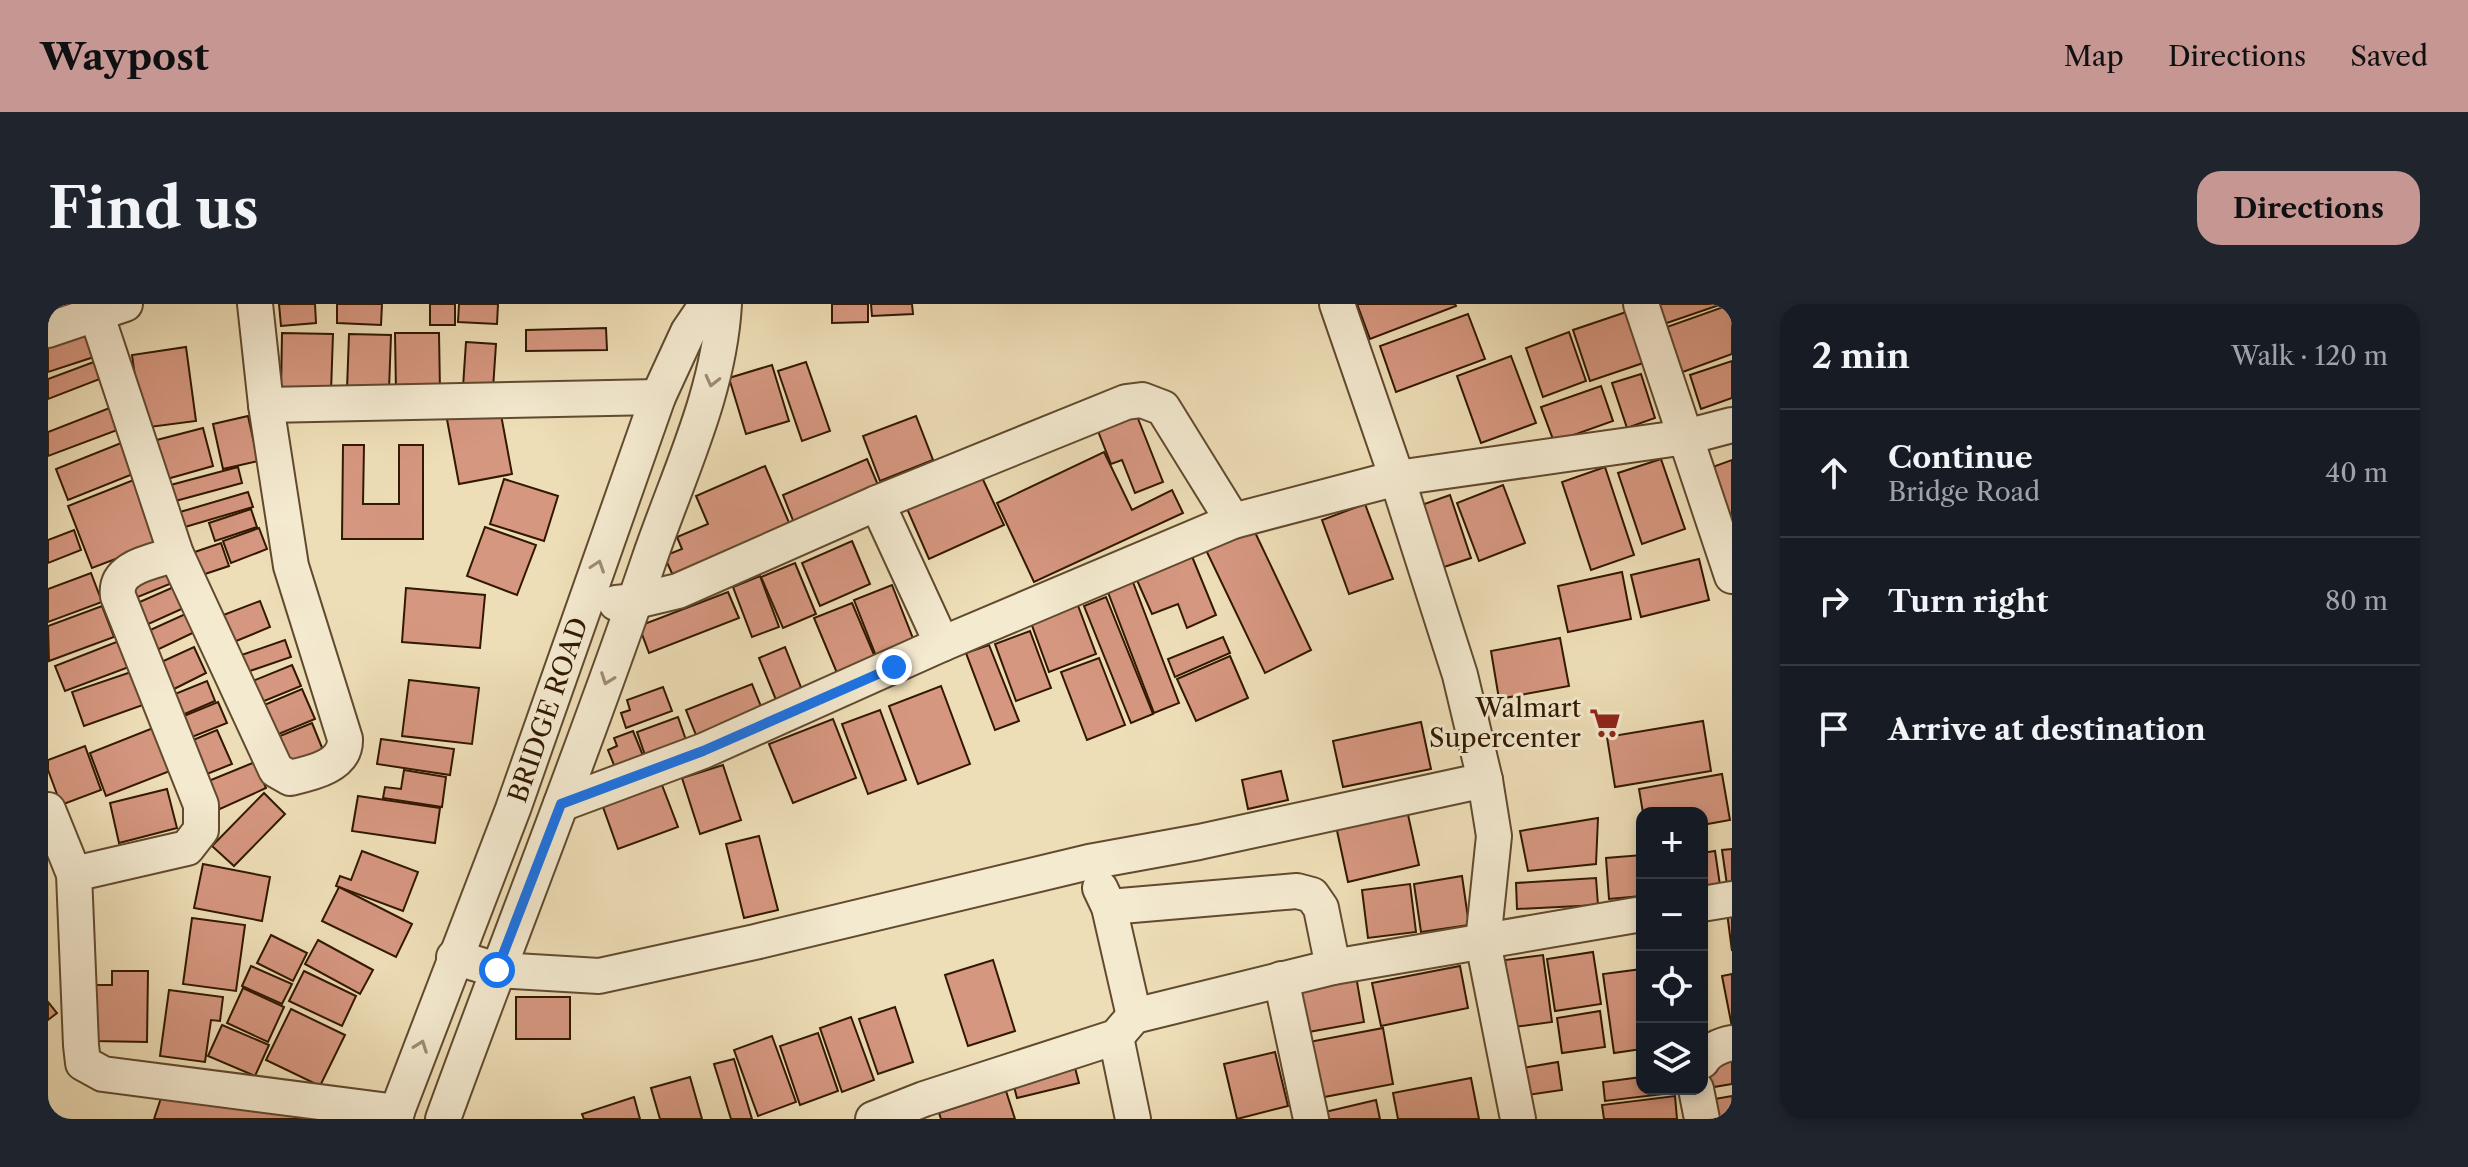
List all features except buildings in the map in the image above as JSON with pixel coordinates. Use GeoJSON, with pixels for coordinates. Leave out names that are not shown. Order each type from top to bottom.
{"type":"FeatureCollection","features":[{"type":"Feature","properties":{"kind":"street"},"geometry":{"type":"LineString","coordinates":[[48,330],[105,307],[176,554],[276,770],[290,778],[340,760],[346,751],[345,739],[291,566],[266,405],[255,304]]}},
{"type":"Feature","properties":{"kind":"street","name":"BRIDGE ROAD"},"geometry":{"type":"LineString","coordinates":[[396,1116],[454,957],[513,809],[658,397],[688,332],[707,304]]}},
{"type":"Feature","properties":{"kind":"street","name":"BRIDGE ROAD"},"geometry":{"type":"LineString","coordinates":[[443,1119],[636,601],[711,388],[722,336],[724,304]]}},
{"type":"Feature","properties":{"kind":"street"},"geometry":{"type":"LineString","coordinates":[[1337,304],[1460,675],[1485,780],[1494,836],[1483,942],[1518,1119]]}},
{"type":"Feature","properties":{"kind":"street"},"geometry":{"type":"LineString","coordinates":[[1641,304],[1732,576]]}},
{"type":"Feature","properties":{"kind":"street"},"geometry":{"type":"LineString","coordinates":[[266,405],[658,397]]}},
{"type":"Feature","properties":{"kind":"street"},"geometry":{"type":"LineString","coordinates":[[584,605],[636,601],[678,591],[877,503],[1126,402],[1142,400],[1163,408],[1233,521]]}},
{"type":"Feature","properties":{"kind":"street"},"geometry":{"type":"LineString","coordinates":[[561,804],[703,751],[942,644],[1233,521],[1397,478],[1686,437],[1732,425]]}},
{"type":"Feature","properties":{"kind":"street"},"geometry":{"type":"LineString","coordinates":[[877,503],[942,644]]}},
{"type":"Feature","properties":{"kind":"street"},"geometry":{"type":"LineString","coordinates":[[74,874],[187,848],[201,830],[201,805],[116,586],[126,571],[176,554]]}},
{"type":"Feature","properties":{"kind":"street"},"geometry":{"type":"LineString","coordinates":[[454,957],[497,970],[599,976],[1089,862],[1199,842],[1485,780]]}},
{"type":"Feature","properties":{"kind":"street"},"geometry":{"type":"LineString","coordinates":[[48,810],[74,874],[83,1063],[103,1074],[396,1116]]}},
{"type":"Feature","properties":{"kind":"street"},"geometry":{"type":"LineString","coordinates":[[1089,862],[1109,907],[1125,1026],[1133,1119]]}},
{"type":"Feature","properties":{"kind":"street"},"geometry":{"type":"LineString","coordinates":[[1109,907],[1297,891],[1312,895],[1321,908],[1333,967]]}},
{"type":"Feature","properties":{"kind":"street"},"geometry":{"type":"LineString","coordinates":[[1708,903],[1732,899]]}},
{"type":"Feature","properties":{"kind":"street"},"geometry":{"type":"LineString","coordinates":[[873,1119],[1125,1026],[1281,979],[1333,967],[1636,915]]}},
{"type":"Feature","properties":{"kind":"street"},"geometry":{"type":"LineString","coordinates":[[1281,979],[1311,1119]]}},
{"type":"Feature","properties":{"kind":"street"},"geometry":{"type":"LineString","coordinates":[[1708,1054],[1732,1043]]}},
{"type":"Feature","properties":{"kind":"street"},"geometry":{"type":"LineString","coordinates":[[1697,1095],[1702,1119]]}},
{"type":"Feature","properties":{"kind":"place","name":"Walmart Supercenter"},"geometry":{"type":"Point","coordinates":[1605,723]}},
{"type":"Feature","properties":{"kind":"route"},"geometry":{"type":"LineString","coordinates":[[497,970],[561,804],[703,751],[894,667]]}}]}
